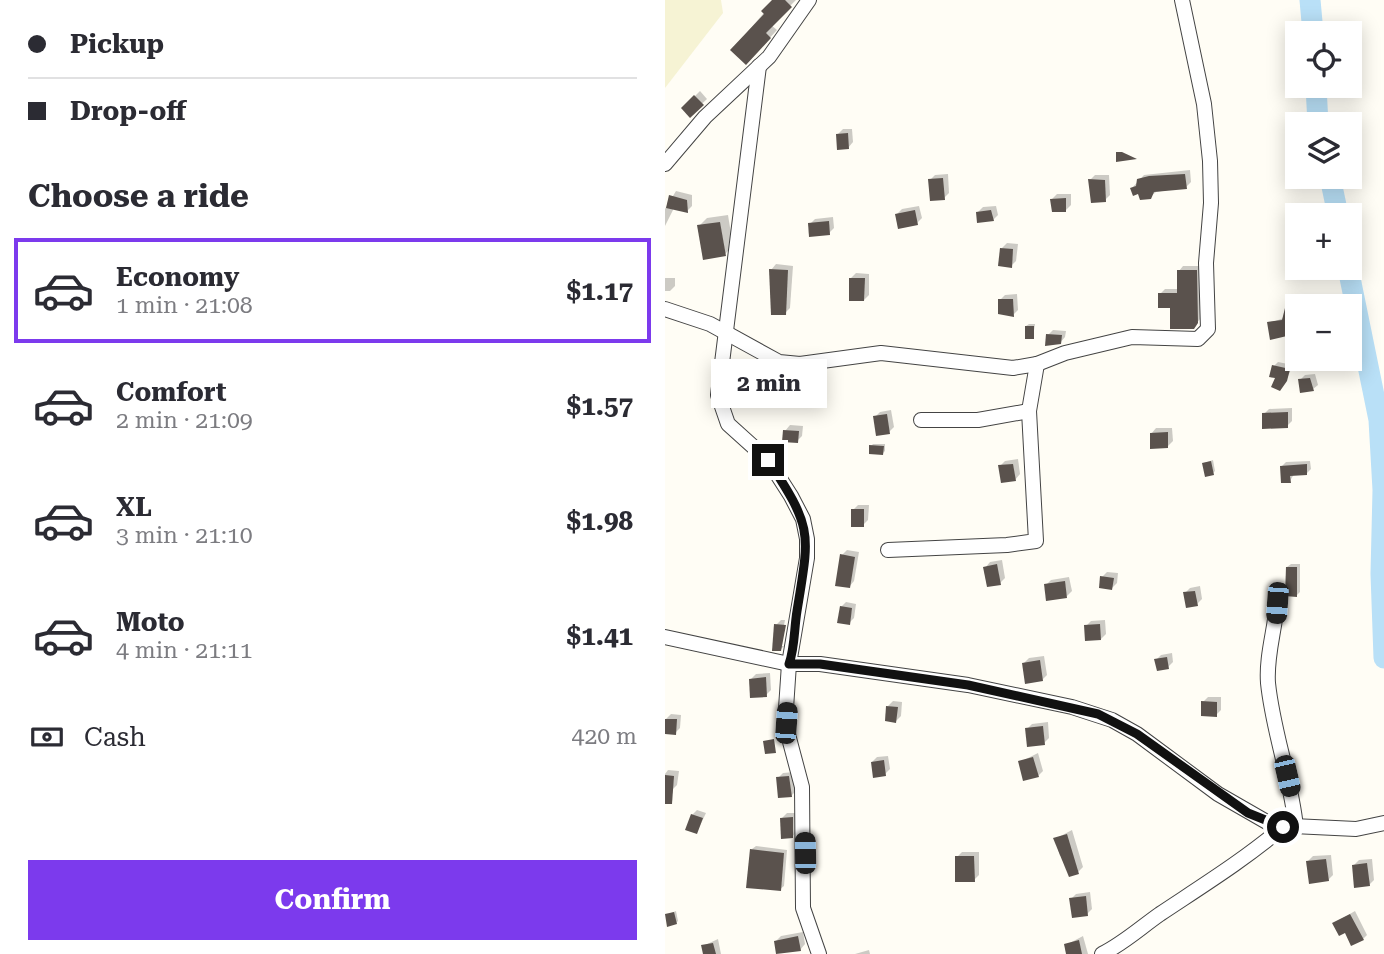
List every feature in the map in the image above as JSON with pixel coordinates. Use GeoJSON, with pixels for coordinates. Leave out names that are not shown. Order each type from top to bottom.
{"type":"FeatureCollection","features":[{"type":"Feature","properties":{"kind":"street"},"geometry":{"type":"LineString","coordinates":[[665,164],[705,117],[769,57],[809,0]]}},
{"type":"Feature","properties":{"kind":"street"},"geometry":{"type":"LineString","coordinates":[[665,309],[724,332],[779,362],[790,363],[881,353],[1013,368],[1037,365],[1065,353],[1132,337],[1198,339],[1208,329],[1206,263],[1211,203],[1210,160],[1204,104],[1182,0]]}},
{"type":"Feature","properties":{"kind":"street"},"geometry":{"type":"LineString","coordinates":[[759,66],[735,271],[719,373],[721,408],[728,424],[768,460],[803,519],[807,539],[807,558],[789,664],[786,723],[802,787],[805,868],[802,900],[819,954]]}},
{"type":"Feature","properties":{"kind":"street"},"geometry":{"type":"LineString","coordinates":[[888,550],[1007,545],[1036,541],[1029,411],[1037,365]]}},
{"type":"Feature","properties":{"kind":"street"},"geometry":{"type":"LineString","coordinates":[[922,421],[978,420],[1029,411]]}},
{"type":"Feature","properties":{"kind":"street"},"geometry":{"type":"LineString","coordinates":[[1277,603],[1275,628],[1268,657],[1268,684],[1289,827]]}},
{"type":"Feature","properties":{"kind":"street"},"geometry":{"type":"LineString","coordinates":[[665,637],[789,664],[820,664],[968,685],[1098,714],[1137,734],[1248,813],[1289,827],[1356,829],[1384,823]]}},
{"type":"Feature","properties":{"kind":"street"},"geometry":{"type":"LineString","coordinates":[[1102,954],[1127,940],[1159,915],[1289,827]]}},
{"type":"Feature","properties":{"kind":"shaded area"},"geometry":{"type":"Polygon","coordinates":[[[665,0],[721,0],[723,13],[665,88],[665,0]]]}},
{"type":"Feature","properties":{"kind":"building"},"geometry":{"type":"Polygon","coordinates":[[[772,0],[785,0],[792,7],[766,33],[771,38],[746,65],[730,50],[764,14],[761,11],[772,0]]]}},
{"type":"Feature","properties":{"kind":"building"},"geometry":{"type":"Polygon","coordinates":[[[694,95],[704,105],[690,118],[681,108],[694,95]]]}},
{"type":"Feature","properties":{"kind":"building"},"geometry":{"type":"Polygon","coordinates":[[[848,133],[849,149],[837,150],[836,134],[848,133]]]}},
{"type":"Feature","properties":{"kind":"building"},"geometry":{"type":"Polygon","coordinates":[[[1116,152],[1122,152],[1137,159],[1116,162],[1116,152]]]}},
{"type":"Feature","properties":{"kind":"building"},"geometry":{"type":"Polygon","coordinates":[[[1185,174],[1187,189],[1154,192],[1151,199],[1140,200],[1138,194],[1133,196],[1130,188],[1136,186],[1137,179],[1185,174]]]}},
{"type":"Feature","properties":{"kind":"building"},"geometry":{"type":"Polygon","coordinates":[[[943,178],[945,200],[930,201],[928,179],[943,178]]]}},
{"type":"Feature","properties":{"kind":"building"},"geometry":{"type":"Polygon","coordinates":[[[1088,179],[1105,180],[1106,202],[1091,203],[1088,179]]]}},
{"type":"Feature","properties":{"kind":"building"},"geometry":{"type":"Polygon","coordinates":[[[669,195],[687,200],[688,213],[666,208],[669,195]]]}},
{"type":"Feature","properties":{"kind":"building"},"geometry":{"type":"Polygon","coordinates":[[[1066,198],[1066,212],[1052,212],[1050,199],[1066,198]]]}},
{"type":"Feature","properties":{"kind":"building"},"geometry":{"type":"Polygon","coordinates":[[[915,210],[918,225],[898,229],[895,214],[915,210]]]}},
{"type":"Feature","properties":{"kind":"building"},"geometry":{"type":"Polygon","coordinates":[[[991,210],[994,221],[977,223],[976,212],[991,210]]]}},
{"type":"Feature","properties":{"kind":"building"},"geometry":{"type":"Polygon","coordinates":[[[829,221],[830,235],[809,237],[808,223],[829,221]]]}},
{"type":"Feature","properties":{"kind":"building"},"geometry":{"type":"Polygon","coordinates":[[[720,222],[726,256],[703,260],[697,225],[720,222]]]}},
{"type":"Feature","properties":{"kind":"building"},"geometry":{"type":"Polygon","coordinates":[[[1000,248],[1013,249],[1012,268],[998,266],[1000,248]]]}},
{"type":"Feature","properties":{"kind":"building"},"geometry":{"type":"Polygon","coordinates":[[[769,269],[788,270],[786,315],[771,315],[769,269]]]}},
{"type":"Feature","properties":{"kind":"building"},"geometry":{"type":"Polygon","coordinates":[[[1177,270],[1197,270],[1198,323],[1194,329],[1170,329],[1170,308],[1158,308],[1158,293],[1177,293],[1177,270]]]}},
{"type":"Feature","properties":{"kind":"building"},"geometry":{"type":"Polygon","coordinates":[[[849,278],[865,278],[864,301],[849,301],[849,278]]]}},
{"type":"Feature","properties":{"kind":"building"},"geometry":{"type":"Polygon","coordinates":[[[998,299],[1013,299],[1014,317],[998,314],[998,299]]]}},
{"type":"Feature","properties":{"kind":"building"},"geometry":{"type":"Polygon","coordinates":[[[1285,308],[1285,336],[1270,340],[1267,322],[1282,320],[1285,308]]]}},
{"type":"Feature","properties":{"kind":"building"},"geometry":{"type":"Polygon","coordinates":[[[1025,326],[1034,326],[1034,339],[1025,339],[1025,326]]]}},
{"type":"Feature","properties":{"kind":"building"},"geometry":{"type":"Polygon","coordinates":[[[1046,334],[1062,335],[1061,344],[1045,346],[1046,334]]]}},
{"type":"Feature","properties":{"kind":"building"},"geometry":{"type":"Polygon","coordinates":[[[1272,365],[1290,371],[1280,391],[1271,387],[1275,378],[1269,377],[1272,365]]]}},
{"type":"Feature","properties":{"kind":"building"},"geometry":{"type":"Polygon","coordinates":[[[1310,378],[1314,391],[1300,393],[1298,379],[1310,378]]]}},
{"type":"Feature","properties":{"kind":"building"},"geometry":{"type":"Polygon","coordinates":[[[1288,412],[1288,428],[1262,429],[1262,413],[1288,412]]]}},
{"type":"Feature","properties":{"kind":"building"},"geometry":{"type":"Polygon","coordinates":[[[887,414],[890,434],[876,436],[873,416],[887,414]]]}},
{"type":"Feature","properties":{"kind":"building"},"geometry":{"type":"Polygon","coordinates":[[[783,430],[799,431],[798,443],[782,442],[783,430]]]}},
{"type":"Feature","properties":{"kind":"building"},"geometry":{"type":"Polygon","coordinates":[[[1168,432],[1168,448],[1150,449],[1150,433],[1168,432]]]}},
{"type":"Feature","properties":{"kind":"building"},"geometry":{"type":"Polygon","coordinates":[[[869,445],[884,446],[883,455],[869,454],[869,445]]]}},
{"type":"Feature","properties":{"kind":"building"},"geometry":{"type":"Polygon","coordinates":[[[1211,461],[1214,475],[1205,477],[1202,463],[1211,461]]]}},
{"type":"Feature","properties":{"kind":"building"},"geometry":{"type":"Polygon","coordinates":[[[1013,464],[1016,481],[1001,483],[998,465],[1013,464]]]}},
{"type":"Feature","properties":{"kind":"building"},"geometry":{"type":"Polygon","coordinates":[[[1307,464],[1307,475],[1290,476],[1291,483],[1281,483],[1280,466],[1307,464]]]}},
{"type":"Feature","properties":{"kind":"building"},"geometry":{"type":"Polygon","coordinates":[[[851,509],[864,509],[864,527],[851,527],[851,509]]]}},
{"type":"Feature","properties":{"kind":"building"},"geometry":{"type":"Polygon","coordinates":[[[840,554],[855,557],[850,588],[835,586],[840,554]]]}},
{"type":"Feature","properties":{"kind":"building"},"geometry":{"type":"Polygon","coordinates":[[[997,564],[1001,585],[987,587],[983,567],[997,564]]]}},
{"type":"Feature","properties":{"kind":"building"},"geometry":{"type":"Polygon","coordinates":[[[1286,567],[1297,567],[1297,597],[1285,596],[1286,567]]]}},
{"type":"Feature","properties":{"kind":"building"},"geometry":{"type":"Polygon","coordinates":[[[1100,576],[1114,578],[1112,590],[1099,588],[1100,576]]]}},
{"type":"Feature","properties":{"kind":"building"},"geometry":{"type":"Polygon","coordinates":[[[1065,581],[1067,598],[1046,601],[1044,584],[1065,581]]]}},
{"type":"Feature","properties":{"kind":"building"},"geometry":{"type":"Polygon","coordinates":[[[1195,591],[1198,606],[1186,608],[1183,592],[1195,591]]]}},
{"type":"Feature","properties":{"kind":"building"},"geometry":{"type":"Polygon","coordinates":[[[840,606],[852,608],[850,625],[837,623],[840,606]]]}},
{"type":"Feature","properties":{"kind":"building"},"geometry":{"type":"Polygon","coordinates":[[[774,624],[786,625],[781,651],[772,651],[774,624]]]}},
{"type":"Feature","properties":{"kind":"building"},"geometry":{"type":"Polygon","coordinates":[[[1100,624],[1101,640],[1085,641],[1084,625],[1100,624]]]}},
{"type":"Feature","properties":{"kind":"building"},"geometry":{"type":"Polygon","coordinates":[[[1167,657],[1169,669],[1157,671],[1154,659],[1167,657]]]}},
{"type":"Feature","properties":{"kind":"building"},"geometry":{"type":"Polygon","coordinates":[[[1040,660],[1043,681],[1025,684],[1022,663],[1040,660]]]}},
{"type":"Feature","properties":{"kind":"building"},"geometry":{"type":"Polygon","coordinates":[[[766,677],[767,697],[750,698],[749,679],[766,677]]]}},
{"type":"Feature","properties":{"kind":"building"},"geometry":{"type":"Polygon","coordinates":[[[1201,701],[1217,702],[1217,717],[1201,716],[1201,701]]]}},
{"type":"Feature","properties":{"kind":"building"},"geometry":{"type":"Polygon","coordinates":[[[886,706],[898,707],[896,723],[885,721],[886,706]]]}},
{"type":"Feature","properties":{"kind":"building"},"geometry":{"type":"Polygon","coordinates":[[[665,719],[677,719],[676,735],[665,734],[665,719]]]}},
{"type":"Feature","properties":{"kind":"building"},"geometry":{"type":"Polygon","coordinates":[[[1043,726],[1045,745],[1027,747],[1025,728],[1043,726]]]}},
{"type":"Feature","properties":{"kind":"building"},"geometry":{"type":"Polygon","coordinates":[[[774,739],[776,753],[765,754],[763,741],[774,739]]]}},
{"type":"Feature","properties":{"kind":"building"},"geometry":{"type":"Polygon","coordinates":[[[1033,757],[1039,777],[1023,781],[1018,761],[1033,757]]]}},
{"type":"Feature","properties":{"kind":"building"},"geometry":{"type":"Polygon","coordinates":[[[884,760],[886,776],[873,778],[871,762],[884,760]]]}},
{"type":"Feature","properties":{"kind":"building"},"geometry":{"type":"Polygon","coordinates":[[[665,775],[674,776],[672,804],[665,804],[665,775]]]}},
{"type":"Feature","properties":{"kind":"building"},"geometry":{"type":"Polygon","coordinates":[[[789,776],[792,797],[778,798],[776,777],[789,776]]]}},
{"type":"Feature","properties":{"kind":"building"},"geometry":{"type":"Polygon","coordinates":[[[691,814],[703,818],[697,834],[685,830],[691,814]]]}},
{"type":"Feature","properties":{"kind":"building"},"geometry":{"type":"Polygon","coordinates":[[[793,817],[793,838],[781,839],[780,818],[793,817]]]}},
{"type":"Feature","properties":{"kind":"building"},"geometry":{"type":"Polygon","coordinates":[[[1067,834],[1079,874],[1069,877],[1053,838],[1067,834]]]}},
{"type":"Feature","properties":{"kind":"building"},"geometry":{"type":"Polygon","coordinates":[[[750,849],[784,853],[781,891],[746,888],[750,849]]]}},
{"type":"Feature","properties":{"kind":"building"},"geometry":{"type":"Polygon","coordinates":[[[955,856],[974,856],[975,882],[955,882],[955,856]]]}},
{"type":"Feature","properties":{"kind":"building"},"geometry":{"type":"Polygon","coordinates":[[[1326,859],[1329,881],[1309,884],[1306,861],[1326,859]]]}},
{"type":"Feature","properties":{"kind":"building"},"geometry":{"type":"Polygon","coordinates":[[[1367,863],[1370,886],[1354,888],[1352,865],[1367,863]]]}},
{"type":"Feature","properties":{"kind":"building"},"geometry":{"type":"Polygon","coordinates":[[[1086,896],[1088,916],[1072,918],[1069,898],[1086,896]]]}},
{"type":"Feature","properties":{"kind":"building"},"geometry":{"type":"Polygon","coordinates":[[[674,912],[677,924],[667,927],[665,914],[674,912]]]}},
{"type":"Feature","properties":{"kind":"building"},"geometry":{"type":"Polygon","coordinates":[[[1350,914],[1364,940],[1351,946],[1345,933],[1339,936],[1332,923],[1350,914]]]}},
{"type":"Feature","properties":{"kind":"building"},"geometry":{"type":"Polygon","coordinates":[[[798,936],[801,951],[776,954],[774,941],[798,936]]]}},
{"type":"Feature","properties":{"kind":"building"},"geometry":{"type":"Polygon","coordinates":[[[1079,940],[1082,954],[1066,954],[1064,944],[1079,940]]]}},
{"type":"Feature","properties":{"kind":"building"},"geometry":{"type":"Polygon","coordinates":[[[713,943],[716,954],[703,954],[701,945],[713,943]]]}},
{"type":"Feature","properties":{"kind":"waterway"},"geometry":{"type":"LineString","coordinates":[[1310,0],[1312,21]]}},
{"type":"Feature","properties":{"kind":"waterway"},"geometry":{"type":"LineString","coordinates":[[1317,98],[1317,112]]}},
{"type":"Feature","properties":{"kind":"waterway"},"geometry":{"type":"LineString","coordinates":[[1333,189],[1335,203]]}},
{"type":"Feature","properties":{"kind":"waterway"},"geometry":{"type":"LineString","coordinates":[[1350,280],[1379,420],[1383,490],[1381,574],[1384,658]]}},
{"type":"Feature","properties":{"kind":"route"},"geometry":{"type":"LineString","coordinates":[[768,460],[803,519],[807,539],[807,558],[796,617],[793,653],[789,664],[820,664],[968,685],[1098,714],[1137,734],[1248,813],[1272,825],[1283,827]]}}]}
